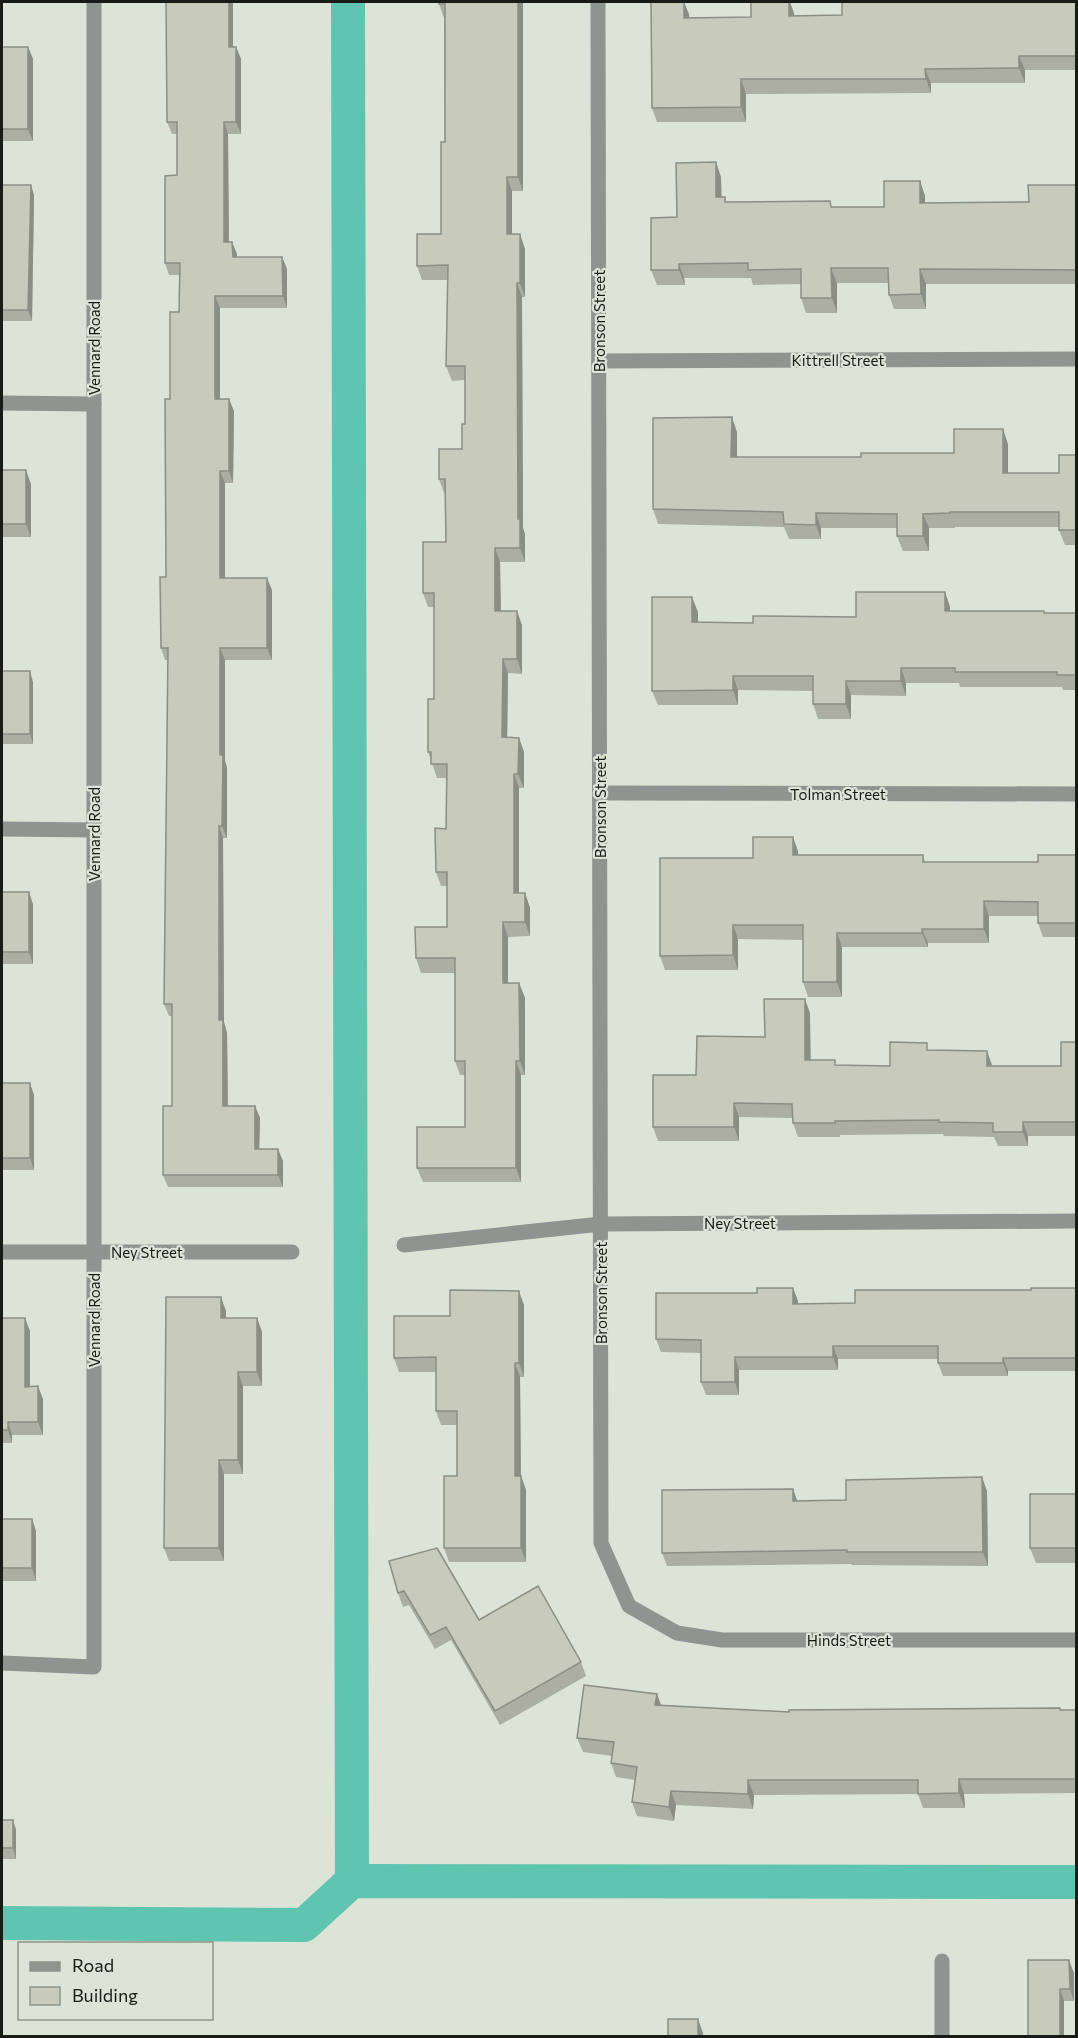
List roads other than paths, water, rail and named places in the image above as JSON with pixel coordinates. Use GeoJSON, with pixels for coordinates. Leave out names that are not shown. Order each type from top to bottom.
{"type":"FeatureCollection","features":[{"type":"Feature","properties":{"kind":"street","name":"Vennard Road"},"geometry":{"type":"LineString","coordinates":[[2,1662],[94,1667],[94,2]]}},
{"type":"Feature","properties":{"kind":"street","name":"Bronson Street"},"geometry":{"type":"LineString","coordinates":[[598,2],[601,1543],[629,1606]]}},
{"type":"Feature","properties":{"kind":"street","name":"Kittrell Street"},"geometry":{"type":"LineString","coordinates":[[599,361],[1077,359]]}},
{"type":"Feature","properties":{"kind":"street"},"geometry":{"type":"LineString","coordinates":[[2,403],[94,404]]}},
{"type":"Feature","properties":{"kind":"street","name":"Tolman Street"},"geometry":{"type":"LineString","coordinates":[[600,793],[1077,794]]}},
{"type":"Feature","properties":{"kind":"street"},"geometry":{"type":"LineString","coordinates":[[2,830],[94,830]]}},
{"type":"Feature","properties":{"kind":"street","name":"Ney Street"},"geometry":{"type":"LineString","coordinates":[[404,1245],[601,1224],[1077,1221]]}},
{"type":"Feature","properties":{"kind":"street","name":"Ney Street"},"geometry":{"type":"LineString","coordinates":[[2,1252],[292,1252]]}},
{"type":"Feature","properties":{"kind":"street","name":"Hinds Street"},"geometry":{"type":"LineString","coordinates":[[629,1606],[677,1633],[722,1640],[1077,1640]]}},
{"type":"Feature","properties":{"kind":"street"},"geometry":{"type":"LineString","coordinates":[[942,1961],[942,2037]]}},
{"type":"Feature","properties":{"kind":"waterway"},"geometry":{"type":"LineString","coordinates":[[348,2],[352,1881]]}},
{"type":"Feature","properties":{"kind":"waterway"},"geometry":{"type":"LineString","coordinates":[[2,1923],[304,1925],[352,1881],[1076,1882]]}}]}
